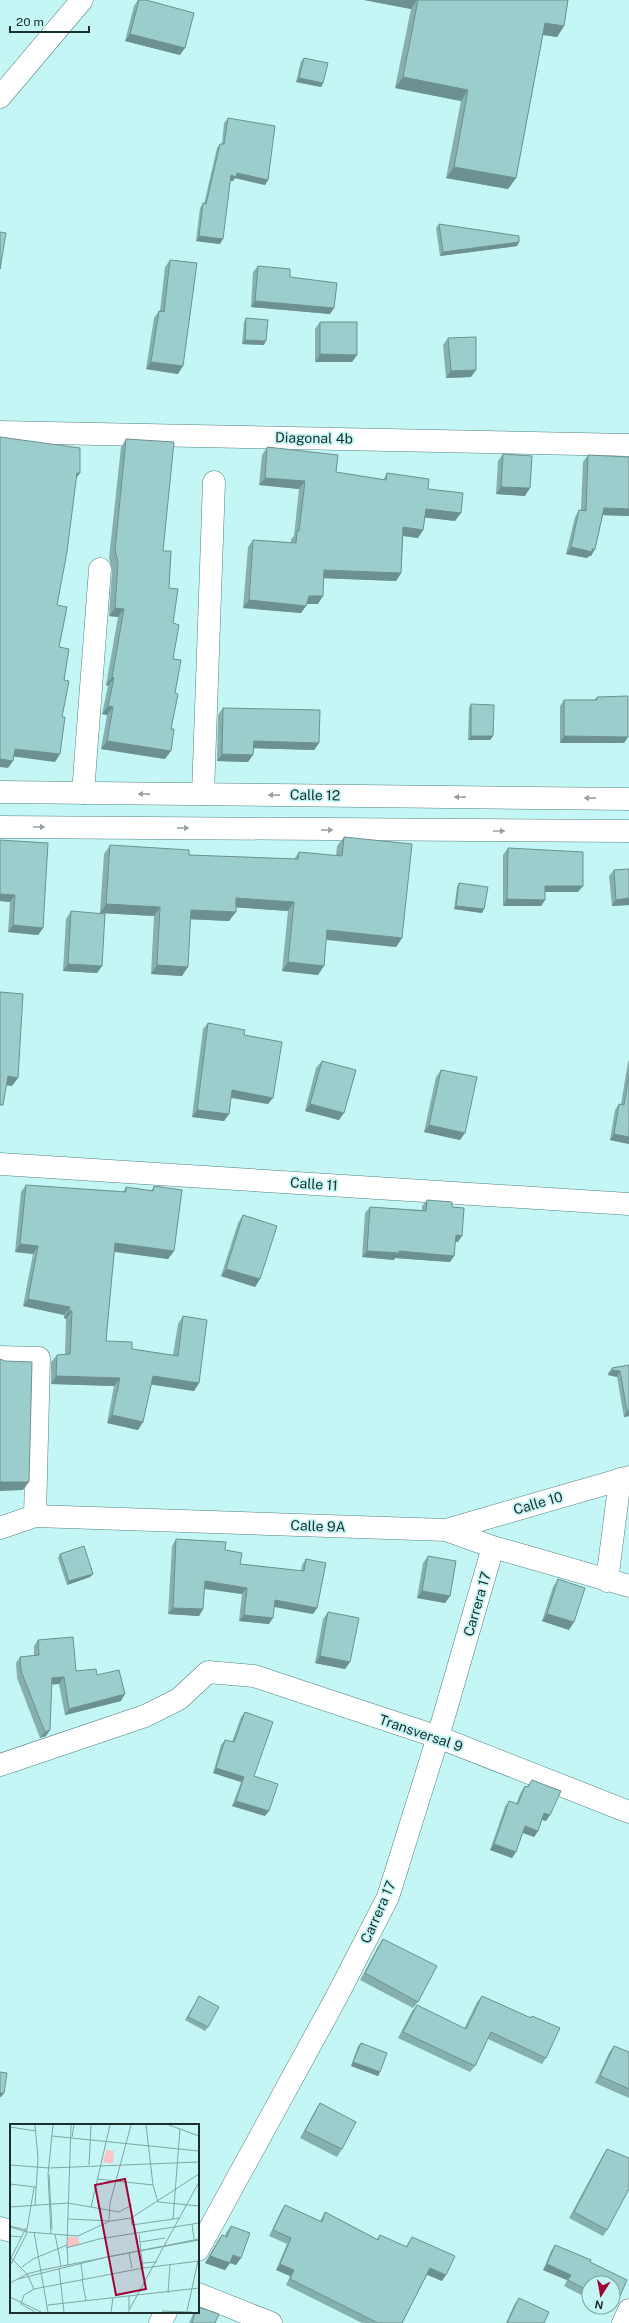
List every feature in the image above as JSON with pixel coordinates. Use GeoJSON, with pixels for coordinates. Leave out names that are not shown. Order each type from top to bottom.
{"type":"FeatureCollection","features":[{"type":"Feature","properties":{"kind":"street"},"geometry":{"type":"LineString","coordinates":[[0,97],[82,0]]}},
{"type":"Feature","properties":{"kind":"street","name":"Diagonal 4b"},"geometry":{"type":"LineString","coordinates":[[0,432],[629,445]]}},
{"type":"Feature","properties":{"kind":"street"},"geometry":{"type":"LineString","coordinates":[[203,794],[214,482]]}},
{"type":"Feature","properties":{"kind":"street"},"geometry":{"type":"LineString","coordinates":[[83,793],[100,569]]}},
{"type":"Feature","properties":{"kind":"street","name":"Calle 12"},"geometry":{"type":"LineString","coordinates":[[0,792],[629,799]]}},
{"type":"Feature","properties":{"kind":"street"},"geometry":{"type":"LineString","coordinates":[[299,795],[300,829]]}},
{"type":"Feature","properties":{"kind":"street"},"geometry":{"type":"LineString","coordinates":[[0,827],[629,830]]}},
{"type":"Feature","properties":{"kind":"street","name":"Calle 11"},"geometry":{"type":"LineString","coordinates":[[0,1164],[629,1204]]}},
{"type":"Feature","properties":{"kind":"street"},"geometry":{"type":"LineString","coordinates":[[0,1357],[39,1358],[35,1516]]}},
{"type":"Feature","properties":{"kind":"street"},"geometry":{"type":"LineString","coordinates":[[607,1581],[625,1478]]}},
{"type":"Feature","properties":{"kind":"street","name":"Calle 10"},"geometry":{"type":"LineString","coordinates":[[446,1530],[625,1478]]}},
{"type":"Feature","properties":{"kind":"street","name":"Calle 9A"},"geometry":{"type":"LineString","coordinates":[[0,1528],[35,1516],[446,1530],[493,1547],[607,1581],[629,1586]]}},
{"type":"Feature","properties":{"kind":"street","name":"Carrera 17"},"geometry":{"type":"LineString","coordinates":[[199,2248],[336,1998],[388,1897],[438,1737],[493,1547]]}},
{"type":"Feature","properties":{"kind":"street","name":"Transversal 9"},"geometry":{"type":"LineString","coordinates":[[0,1765],[145,1716],[180,1699],[208,1672],[254,1676],[438,1737],[629,1812]]}},
{"type":"Feature","properties":{"kind":"street"},"geometry":{"type":"LineString","coordinates":[[0,2228],[10,2231]]}},
{"type":"Feature","properties":{"kind":"street"},"geometry":{"type":"LineString","coordinates":[[199,2294],[271,2323]]}},
{"type":"Feature","properties":{"kind":"street"},"geometry":{"type":"LineString","coordinates":[[624,2323],[629,2310]]}},
{"type":"Feature","properties":{"kind":"street"},"geometry":{"type":"LineString","coordinates":[[160,2323],[165,2313]]}},
{"type":"Feature","properties":{"kind":"building"},"geometry":{"type":"Polygon","coordinates":[[[139,0],[146,0],[194,13],[185,48],[130,34],[139,0]]]}},
{"type":"Feature","properties":{"kind":"building"},"geometry":{"type":"Polygon","coordinates":[[[418,0],[568,0],[564,26],[545,23],[516,178],[454,167],[468,90],[403,77],[418,0]]]}},
{"type":"Feature","properties":{"kind":"building"},"geometry":{"type":"Polygon","coordinates":[[[304,58],[328,63],[323,83],[299,78],[304,58]]]}},
{"type":"Feature","properties":{"kind":"building"},"geometry":{"type":"Polygon","coordinates":[[[228,118],[275,126],[268,180],[237,173],[236,177],[231,175],[223,239],[199,236],[203,203],[206,204],[220,144],[224,144],[228,118]]]}},
{"type":"Feature","properties":{"kind":"building"},"geometry":{"type":"Polygon","coordinates":[[[439,224],[519,236],[519,242],[443,252],[439,224]]]}},
{"type":"Feature","properties":{"kind":"building"},"geometry":{"type":"Polygon","coordinates":[[[0,232],[6,233],[0,269],[0,232]]]}},
{"type":"Feature","properties":{"kind":"building"},"geometry":{"type":"Polygon","coordinates":[[[170,260],[197,263],[183,366],[151,362],[159,311],[164,312],[170,260]]]}},
{"type":"Feature","properties":{"kind":"building"},"geometry":{"type":"Polygon","coordinates":[[[258,266],[290,269],[290,277],[337,283],[334,308],[255,301],[258,266]]]}},
{"type":"Feature","properties":{"kind":"building"},"geometry":{"type":"Polygon","coordinates":[[[246,318],[268,320],[266,341],[245,340],[246,318]]]}},
{"type":"Feature","properties":{"kind":"building"},"geometry":{"type":"Polygon","coordinates":[[[320,322],[357,322],[357,355],[320,354],[320,322]]]}},
{"type":"Feature","properties":{"kind":"building"},"geometry":{"type":"Polygon","coordinates":[[[476,337],[476,370],[451,371],[448,338],[476,337]]]}},
{"type":"Feature","properties":{"kind":"building"},"geometry":{"type":"Polygon","coordinates":[[[0,437],[80,448],[80,473],[77,473],[67,552],[57,605],[67,607],[59,647],[69,649],[64,680],[69,681],[62,717],[65,717],[60,754],[15,749],[13,761],[0,759],[0,437]]]}},
{"type":"Feature","properties":{"kind":"building"},"geometry":{"type":"Polygon","coordinates":[[[126,439],[174,442],[163,551],[171,551],[169,588],[178,589],[173,623],[179,625],[173,659],[181,660],[175,693],[178,694],[171,729],[174,729],[171,751],[107,741],[113,707],[108,706],[114,678],[112,677],[124,609],[115,608],[118,562],[115,550],[126,439]]]}},
{"type":"Feature","properties":{"kind":"building"},"geometry":{"type":"Polygon","coordinates":[[[267,447],[338,455],[336,472],[386,480],[387,473],[429,479],[428,489],[463,493],[461,513],[426,509],[423,530],[403,527],[401,573],[324,570],[323,596],[309,596],[306,606],[249,600],[253,540],[296,543],[297,531],[299,531],[305,481],[265,478],[267,447]]]}},
{"type":"Feature","properties":{"kind":"building"},"geometry":{"type":"Polygon","coordinates":[[[503,454],[532,456],[530,488],[501,487],[503,454]]]}},
{"type":"Feature","properties":{"kind":"building"},"geometry":{"type":"Polygon","coordinates":[[[588,455],[629,457],[629,509],[604,508],[595,549],[592,549],[592,552],[571,547],[579,510],[586,511],[588,455]]]}},
{"type":"Feature","properties":{"kind":"building"},"geometry":{"type":"Polygon","coordinates":[[[628,696],[628,737],[564,736],[564,700],[597,700],[597,697],[628,696]]]}},
{"type":"Feature","properties":{"kind":"building"},"geometry":{"type":"Polygon","coordinates":[[[471,704],[494,705],[493,736],[471,736],[471,704]]]}},
{"type":"Feature","properties":{"kind":"building"},"geometry":{"type":"Polygon","coordinates":[[[223,708],[320,710],[319,743],[254,741],[253,755],[222,754],[223,708]]]}},
{"type":"Feature","properties":{"kind":"building"},"geometry":{"type":"Polygon","coordinates":[[[344,837],[412,844],[402,938],[327,930],[324,966],[288,962],[294,902],[236,898],[236,912],[191,910],[188,967],[157,965],[160,907],[106,904],[110,845],[189,850],[189,855],[298,859],[299,852],[342,856],[344,837]]]}},
{"type":"Feature","properties":{"kind":"building"},"geometry":{"type":"Polygon","coordinates":[[[0,840],[48,843],[43,928],[13,925],[15,895],[0,894],[0,840]]]}},
{"type":"Feature","properties":{"kind":"building"},"geometry":{"type":"Polygon","coordinates":[[[508,848],[583,852],[583,886],[545,886],[545,900],[507,899],[508,848]]]}},
{"type":"Feature","properties":{"kind":"building"},"geometry":{"type":"Polygon","coordinates":[[[629,869],[629,898],[616,900],[614,870],[629,869]]]}},
{"type":"Feature","properties":{"kind":"building"},"geometry":{"type":"Polygon","coordinates":[[[459,883],[488,887],[484,909],[456,906],[459,883]]]}},
{"type":"Feature","properties":{"kind":"building"},"geometry":{"type":"Polygon","coordinates":[[[71,911],[105,914],[102,966],[68,964],[71,911]]]}},
{"type":"Feature","properties":{"kind":"building"},"geometry":{"type":"Polygon","coordinates":[[[0,992],[23,994],[18,1078],[8,1076],[3,1105],[0,1105],[0,992]]]}},
{"type":"Feature","properties":{"kind":"building"},"geometry":{"type":"Polygon","coordinates":[[[208,1023],[245,1030],[244,1035],[282,1042],[273,1098],[232,1090],[229,1114],[197,1110],[208,1023]]]}},
{"type":"Feature","properties":{"kind":"building"},"geometry":{"type":"Polygon","coordinates":[[[322,1061],[356,1070],[344,1113],[310,1104],[322,1061]]]}},
{"type":"Feature","properties":{"kind":"building"},"geometry":{"type":"Polygon","coordinates":[[[441,1070],[477,1077],[465,1133],[429,1125],[441,1070]]]}},
{"type":"Feature","properties":{"kind":"building"},"geometry":{"type":"Polygon","coordinates":[[[629,1075],[629,1137],[614,1134],[619,1104],[624,1105],[629,1075]]]}},
{"type":"Feature","properties":{"kind":"building"},"geometry":{"type":"Polygon","coordinates":[[[26,1185],[126,1192],[126,1187],[153,1191],[154,1186],[182,1190],[174,1251],[115,1243],[106,1341],[132,1342],[132,1349],[178,1356],[183,1316],[207,1320],[199,1383],[153,1376],[143,1422],[112,1415],[120,1378],[56,1376],[57,1355],[70,1354],[72,1311],[69,1311],[70,1307],[28,1299],[38,1246],[20,1244],[26,1185]]]}},
{"type":"Feature","properties":{"kind":"building"},"geometry":{"type":"Polygon","coordinates":[[[427,1200],[452,1202],[452,1207],[464,1208],[462,1236],[456,1235],[454,1256],[399,1251],[399,1253],[367,1251],[370,1207],[426,1211],[427,1200]]]}},
{"type":"Feature","properties":{"kind":"building"},"geometry":{"type":"Polygon","coordinates":[[[243,1215],[277,1226],[260,1279],[226,1269],[243,1215]]]}},
{"type":"Feature","properties":{"kind":"building"},"geometry":{"type":"Polygon","coordinates":[[[0,1359],[5,1361],[32,1362],[29,1482],[0,1482],[0,1359]]]}},
{"type":"Feature","properties":{"kind":"building"},"geometry":{"type":"Polygon","coordinates":[[[629,1365],[629,1411],[627,1411],[620,1371],[612,1370],[612,1368],[629,1365]]]}},
{"type":"Feature","properties":{"kind":"building"},"geometry":{"type":"Polygon","coordinates":[[[176,1539],[226,1542],[225,1550],[242,1553],[240,1564],[304,1571],[306,1559],[326,1563],[317,1608],[275,1600],[273,1618],[244,1615],[247,1588],[205,1581],[203,1609],[173,1608],[176,1539]]]}},
{"type":"Feature","properties":{"kind":"building"},"geometry":{"type":"Polygon","coordinates":[[[84,1546],[93,1574],[69,1581],[60,1554],[84,1546]]]}},
{"type":"Feature","properties":{"kind":"building"},"geometry":{"type":"Polygon","coordinates":[[[428,1556],[456,1561],[450,1596],[422,1591],[428,1556]]]}},
{"type":"Feature","properties":{"kind":"building"},"geometry":{"type":"Polygon","coordinates":[[[558,1579],[585,1588],[574,1622],[547,1614],[558,1579]]]}},
{"type":"Feature","properties":{"kind":"building"},"geometry":{"type":"Polygon","coordinates":[[[328,1612],[359,1618],[350,1662],[320,1656],[328,1612]]]}},
{"type":"Feature","properties":{"kind":"building"},"geometry":{"type":"Polygon","coordinates":[[[73,1637],[76,1671],[96,1669],[97,1675],[119,1670],[125,1694],[69,1709],[64,1677],[52,1678],[50,1730],[45,1732],[21,1671],[20,1657],[39,1655],[38,1640],[73,1637]]]}},
{"type":"Feature","properties":{"kind":"building"},"geometry":{"type":"Polygon","coordinates":[[[245,1712],[273,1722],[254,1776],[278,1784],[269,1811],[236,1801],[244,1777],[216,1768],[225,1740],[234,1742],[245,1712]]]}},
{"type":"Feature","properties":{"kind":"building"},"geometry":{"type":"Polygon","coordinates":[[[532,1780],[561,1791],[550,1815],[544,1813],[538,1831],[525,1826],[516,1852],[494,1844],[509,1801],[518,1804],[525,1786],[528,1787],[532,1780]]]}},
{"type":"Feature","properties":{"kind":"building"},"geometry":{"type":"Polygon","coordinates":[[[383,1939],[437,1966],[418,2002],[365,1973],[383,1939]]]}},
{"type":"Feature","properties":{"kind":"building"},"geometry":{"type":"Polygon","coordinates":[[[199,1996],[219,2007],[208,2027],[188,2017],[199,1996]]]}},
{"type":"Feature","properties":{"kind":"building"},"geometry":{"type":"Polygon","coordinates":[[[482,1996],[531,2018],[532,2016],[560,2028],[546,2058],[491,2032],[475,2066],[403,2032],[417,2005],[466,2029],[482,1996]]]}},
{"type":"Feature","properties":{"kind":"building"},"geometry":{"type":"Polygon","coordinates":[[[361,2043],[387,2053],[380,2072],[353,2062],[361,2043]]]}},
{"type":"Feature","properties":{"kind":"building"},"geometry":{"type":"Polygon","coordinates":[[[614,2046],[629,2052],[629,2089],[600,2076],[614,2046]]]}},
{"type":"Feature","properties":{"kind":"building"},"geometry":{"type":"Polygon","coordinates":[[[0,2072],[7,2073],[4,2093],[0,2093],[0,2072]]]}},
{"type":"Feature","properties":{"kind":"building"},"geometry":{"type":"Polygon","coordinates":[[[320,2103],[356,2122],[342,2149],[305,2131],[320,2103]]]}},
{"type":"Feature","properties":{"kind":"building"},"geometry":{"type":"Polygon","coordinates":[[[607,2149],[629,2158],[629,2189],[607,2230],[574,2212],[607,2149]]]}},
{"type":"Feature","properties":{"kind":"building"},"geometry":{"type":"Polygon","coordinates":[[[285,2205],[322,2222],[325,2212],[378,2240],[380,2235],[407,2247],[412,2237],[455,2256],[446,2275],[430,2268],[402,2323],[378,2323],[290,2279],[294,2270],[280,2264],[291,2238],[273,2230],[285,2205]]]}},
{"type":"Feature","properties":{"kind":"building"},"geometry":{"type":"Polygon","coordinates":[[[231,2226],[250,2233],[241,2258],[233,2255],[230,2263],[210,2256],[222,2235],[227,2237],[231,2226]]]}},
{"type":"Feature","properties":{"kind":"building"},"geometry":{"type":"Polygon","coordinates":[[[555,2245],[591,2260],[590,2262],[617,2275],[581,2275],[581,2287],[568,2280],[571,2275],[547,2264],[555,2245]]]}},
{"type":"Feature","properties":{"kind":"building"},"geometry":{"type":"Polygon","coordinates":[[[621,2277],[627,2280],[621,2294],[621,2277]]]}},
{"type":"Feature","properties":{"kind":"building"},"geometry":{"type":"Polygon","coordinates":[[[519,2298],[549,2312],[544,2323],[507,2323],[519,2298]]]}},
{"type":"Feature","properties":{"kind":"building"},"geometry":{"type":"Polygon","coordinates":[[[199,2307],[219,2314],[215,2323],[192,2323],[195,2313],[199,2313],[199,2307]]]}}]}
